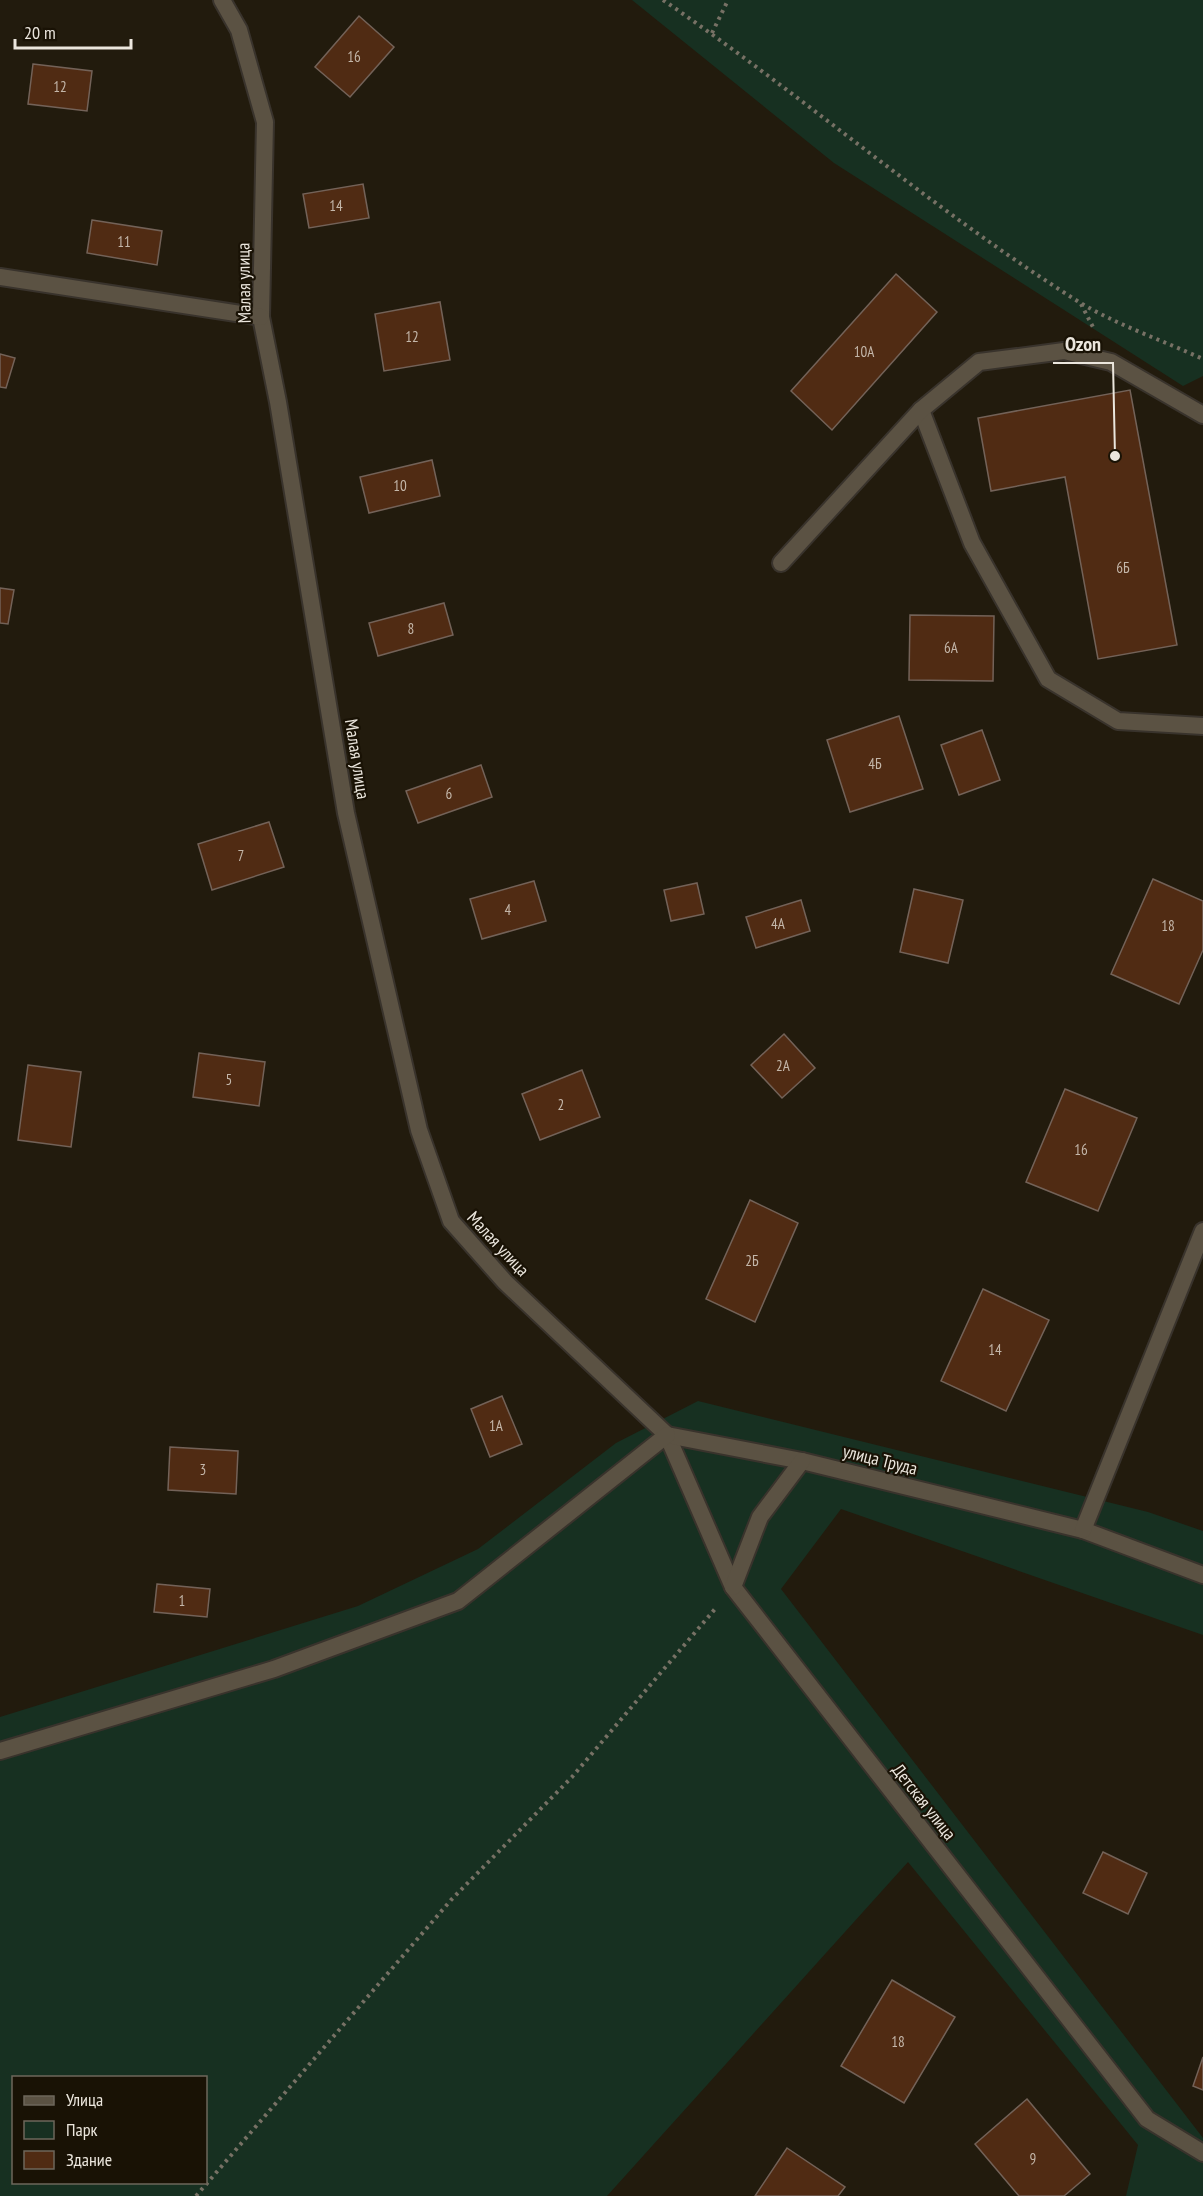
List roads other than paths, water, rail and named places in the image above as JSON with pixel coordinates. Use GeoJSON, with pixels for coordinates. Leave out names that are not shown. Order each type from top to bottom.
{"type":"FeatureCollection","features":[{"type":"Feature","properties":{"kind":"street","name":"Малая улица"},"geometry":{"type":"LineString","coordinates":[[222,0],[239,30],[265,122],[261,317],[278,402],[346,813],[419,1130],[451,1221],[505,1282],[667,1435]]}},
{"type":"Feature","properties":{"kind":"street"},"geometry":{"type":"LineString","coordinates":[[0,277],[261,317]]}},
{"type":"Feature","properties":{"kind":"street"},"geometry":{"type":"LineString","coordinates":[[781,563],[921,410],[979,362],[1064,351],[1111,362],[1203,415]]}},
{"type":"Feature","properties":{"kind":"street"},"geometry":{"type":"LineString","coordinates":[[921,410],[972,543],[1048,679],[1118,721],[1203,726]]}},
{"type":"Feature","properties":{"kind":"street"},"geometry":{"type":"LineString","coordinates":[[1083,1530],[1203,1231]]}},
{"type":"Feature","properties":{"kind":"street"},"geometry":{"type":"LineString","coordinates":[[0,1751],[274,1669],[458,1601],[667,1435]]}},
{"type":"Feature","properties":{"kind":"street","name":"улица Труда"},"geometry":{"type":"LineString","coordinates":[[667,1435],[802,1461],[1083,1530],[1203,1575]]}},
{"type":"Feature","properties":{"kind":"street","name":"Детская улица"},"geometry":{"type":"LineString","coordinates":[[667,1435],[733,1587],[1147,2119],[1203,2153]]}},
{"type":"Feature","properties":{"kind":"street"},"geometry":{"type":"LineString","coordinates":[[733,1587],[760,1517],[802,1461]]}},
{"type":"Feature","properties":{"kind":"place","name":"Ozon"},"geometry":{"type":"Point","coordinates":[1115,456]}}]}
